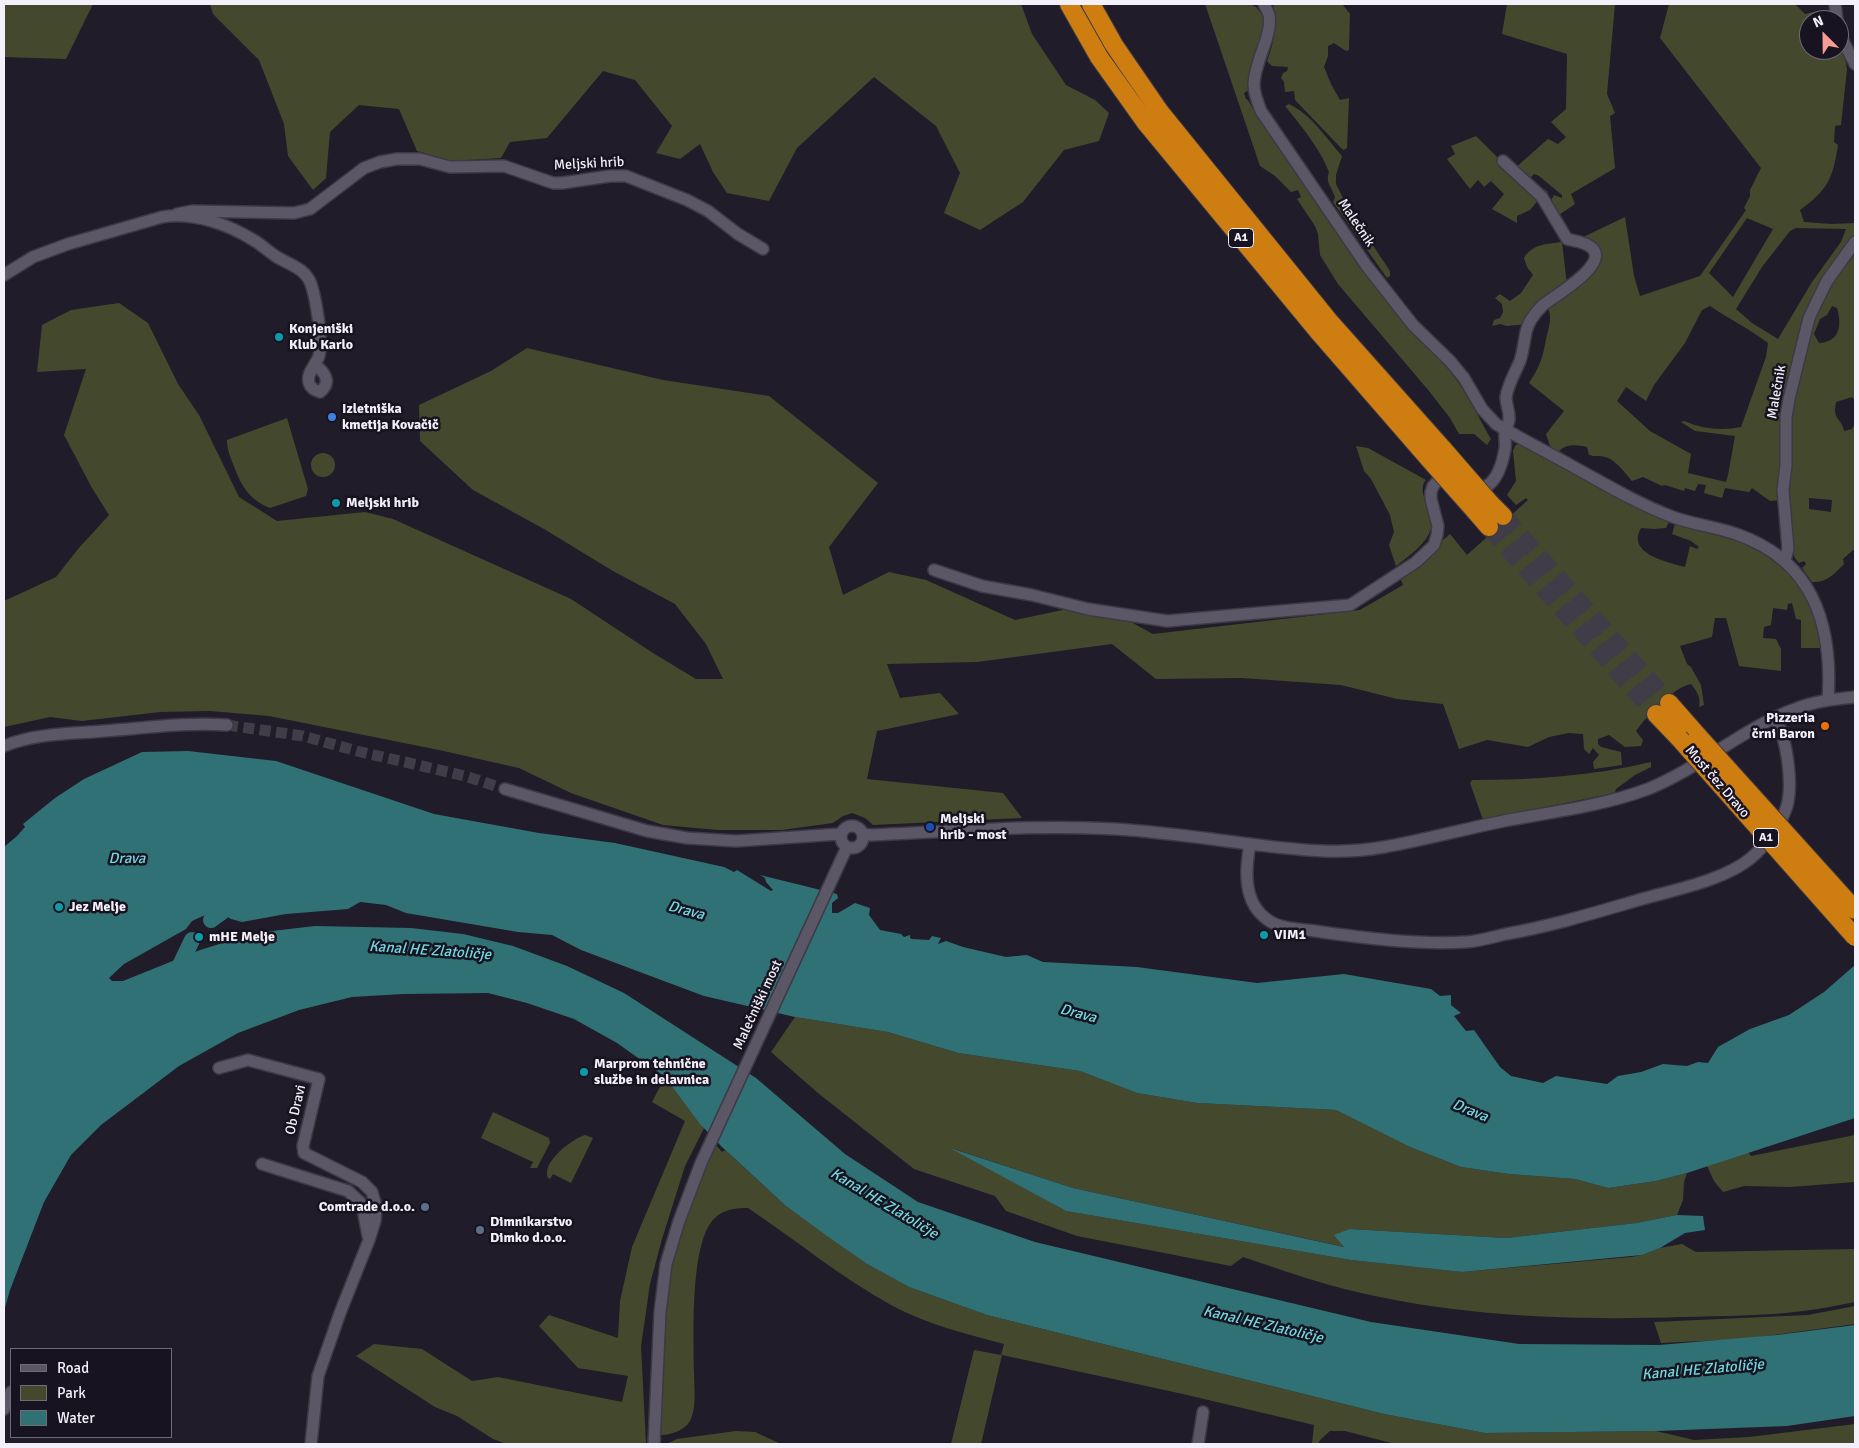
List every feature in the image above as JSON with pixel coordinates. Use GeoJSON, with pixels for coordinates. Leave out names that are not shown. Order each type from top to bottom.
{"type":"FeatureCollection","features":[{"type":"Feature","properties":{"kind":"highway","name":"A1"},"geometry":{"type":"LineString","coordinates":[[1069,4],[1099,57],[1146,123],[1317,330],[1436,455],[1496,522]]}},
{"type":"Feature","properties":{"kind":"highway","name":"A1"},"geometry":{"type":"LineString","coordinates":[[1091,4],[1114,45],[1160,112],[1436,455]]}},
{"type":"Feature","properties":{"kind":"highway","name":"Most čez Dravo"},"geometry":{"type":"LineString","coordinates":[[1855,910],[1698,736],[1663,709],[1679,738],[1855,937]]}},
{"type":"Feature","properties":{"kind":"street","name":"Malečnik"},"geometry":{"type":"LineString","coordinates":[[1264,4],[1269,15],[1268,27],[1256,69],[1254,85],[1257,100],[1262,111],[1366,265],[1413,325],[1450,361],[1464,378],[1482,408],[1496,424],[1617,491],[1674,518],[1738,534],[1759,543],[1785,560],[1802,580],[1821,615],[1827,641],[1828,700]]}},
{"type":"Feature","properties":{"kind":"street"},"geometry":{"type":"LineString","coordinates":[[1849,52],[1855,64]]}},
{"type":"Feature","properties":{"kind":"street","name":"Meljski hrib"},"geometry":{"type":"LineString","coordinates":[[4,275],[33,257],[68,244],[141,222],[177,214],[192,211],[294,213],[310,209],[364,168],[380,162],[397,159],[420,159],[450,166],[504,166],[553,183],[610,176],[626,176],[701,207],[738,234],[764,249]]}},
{"type":"Feature","properties":{"kind":"street"},"geometry":{"type":"LineString","coordinates":[[934,570],[982,586],[1032,595],[1088,609],[1167,620],[1350,604],[1416,562],[1434,544],[1437,535],[1438,526],[1431,492],[1433,486],[1444,473],[1450,470],[1456,471],[1472,488],[1480,490],[1489,485],[1498,475],[1505,449],[1506,430],[1510,420],[1506,397],[1520,360],[1527,328],[1543,306],[1587,272],[1594,263],[1594,250],[1590,246],[1567,238],[1542,198],[1503,161]]}},
{"type":"Feature","properties":{"kind":"street","name":"Meljski hrib"},"geometry":{"type":"LineString","coordinates":[[177,214],[230,226],[275,256],[303,271],[311,285],[318,312],[320,354],[315,365]]}},
{"type":"Feature","properties":{"kind":"street","name":"Malečnik"},"geometry":{"type":"LineString","coordinates":[[1785,560],[1788,549],[1784,490],[1786,417],[1789,399],[1802,344],[1818,296],[1855,242]]}},
{"type":"Feature","properties":{"kind":"street"},"geometry":{"type":"LineString","coordinates":[[863,834],[861,843],[851,849],[843,844],[840,839],[840,834],[844,828],[852,825],[859,828],[863,834],[871,836],[1087,828],[1165,833],[1307,851],[1346,852],[1384,847],[1479,826],[1590,805],[1637,793],[1684,772],[1774,718],[1796,708],[1828,700],[1855,697]]}},
{"type":"Feature","properties":{"kind":"street"},"geometry":{"type":"LineString","coordinates":[[1250,844],[1247,876],[1248,891],[1252,905],[1269,921],[1281,926],[1334,934],[1411,941],[1466,942],[1549,926],[1697,884],[1725,873],[1750,859],[1775,831],[1787,806],[1789,786],[1787,759],[1783,737],[1774,718]]}},
{"type":"Feature","properties":{"kind":"street"},"geometry":{"type":"LineString","coordinates":[[4,746],[30,737],[184,724],[227,725]]}},
{"type":"Feature","properties":{"kind":"street"},"geometry":{"type":"LineString","coordinates":[[505,789],[647,831],[687,838],[736,841],[840,834]]}},
{"type":"Feature","properties":{"kind":"street","name":"Malečniški most"},"geometry":{"type":"LineString","coordinates":[[654,1444],[660,1312],[666,1264],[679,1221],[701,1163],[847,847]]}},
{"type":"Feature","properties":{"kind":"street","name":"Ob Dravi"},"geometry":{"type":"LineString","coordinates":[[219,1068],[248,1060],[319,1079],[303,1146],[304,1153],[362,1182],[372,1192],[376,1206],[375,1221],[369,1240],[340,1313],[318,1376],[311,1444]]}},
{"type":"Feature","properties":{"kind":"street"},"geometry":{"type":"LineString","coordinates":[[262,1164],[348,1191],[362,1204],[369,1240]]}},
{"type":"Feature","properties":{"kind":"street"},"geometry":{"type":"LineString","coordinates":[[4,1409],[10,1395]]}},
{"type":"Feature","properties":{"kind":"street"},"geometry":{"type":"LineString","coordinates":[[1198,1444],[1203,1412]]}},
{"type":"Feature","properties":{"kind":"green space"},"geometry":{"type":"Polygon","coordinates":[[[4,4],[93,4],[66,59],[4,57],[4,4]]]}},
{"type":"Feature","properties":{"kind":"green space"},"geometry":{"type":"Polygon","coordinates":[[[210,4],[1021,4],[1032,34],[1066,85],[1095,100],[1109,113],[1099,141],[1064,150],[1023,202],[980,230],[944,213],[960,173],[936,126],[874,77],[797,148],[769,201],[727,193],[713,172],[700,144],[680,159],[656,153],[672,126],[635,80],[603,71],[547,138],[510,142],[501,158],[451,161],[417,151],[399,109],[359,105],[330,132],[326,178],[313,190],[288,156],[284,124],[259,60],[213,14],[210,4]]]}},
{"type":"Feature","properties":{"kind":"green space"},"geometry":{"type":"Polygon","coordinates":[[[1205,4],[1250,4],[1256,7],[1264,17],[1266,26],[1249,90],[1244,93],[1246,99],[1253,109],[1258,110],[1437,357],[1461,386],[1491,439],[1487,445],[1474,434],[1459,434],[1450,418],[1429,391],[1338,284],[1320,255],[1318,234],[1315,226],[1297,199],[1301,197],[1298,190],[1291,192],[1275,176],[1260,166],[1205,4]]]}},
{"type":"Feature","properties":{"kind":"green space"},"geometry":{"type":"Polygon","coordinates":[[[1273,4],[1344,4],[1350,14],[1349,50],[1346,51],[1334,43],[1328,46],[1328,56],[1324,67],[1340,100],[1349,98],[1347,148],[1343,150],[1295,100],[1294,91],[1285,92],[1284,82],[1281,78],[1288,67],[1272,66],[1267,61],[1274,33],[1273,4]]]}},
{"type":"Feature","properties":{"kind":"green space"},"geometry":{"type":"Polygon","coordinates":[[[1507,4],[1615,4],[1607,94],[1615,113],[1610,116],[1615,168],[1571,194],[1575,204],[1556,217],[1549,204],[1554,195],[1562,198],[1562,195],[1534,174],[1529,179],[1548,192],[1544,196],[1514,169],[1548,139],[1558,144],[1566,137],[1551,122],[1566,109],[1567,54],[1502,34],[1507,4]]]}},
{"type":"Feature","properties":{"kind":"green space"},"geometry":{"type":"Polygon","coordinates":[[[1669,4],[1795,4],[1801,10],[1799,10],[1799,60],[1845,60],[1847,69],[1841,125],[1835,126],[1834,142],[1838,145],[1834,166],[1823,189],[1800,210],[1804,222],[1855,223],[1855,236],[1800,333],[1781,500],[1770,501],[1752,488],[1749,492],[1725,488],[1722,498],[1704,493],[1706,485],[1698,484],[1695,491],[1685,488],[1684,491],[1665,485],[1662,486],[1643,477],[1632,481],[1609,458],[1589,455],[1587,447],[1571,445],[1564,447],[1558,452],[1550,446],[1546,434],[1564,411],[1529,383],[1538,367],[1550,322],[1547,305],[1597,260],[1577,240],[1625,217],[1634,276],[1640,296],[1700,276],[1746,210],[1744,208],[1750,196],[1750,190],[1761,168],[1660,38],[1669,4]],[[1747,218],[1709,273],[1733,297],[1773,229],[1747,218]],[[1796,228],[1790,231],[1762,267],[1736,309],[1752,323],[1778,339],[1812,282],[1841,242],[1846,229],[1796,228]],[[1710,306],[1702,310],[1685,343],[1654,385],[1646,401],[1626,387],[1617,401],[1650,431],[1691,454],[1688,473],[1726,482],[1735,436],[1695,431],[1681,422],[1684,421],[1712,428],[1727,429],[1741,427],[1766,357],[1768,343],[1710,306]]]}},
{"type":"Feature","properties":{"kind":"green space"},"geometry":{"type":"Polygon","coordinates":[[[1289,104],[1305,114],[1342,156],[1336,175],[1336,184],[1348,208],[1390,271],[1390,276],[1387,278],[1333,202],[1335,197],[1328,182],[1329,172],[1325,163],[1310,137],[1285,106],[1289,104]]]}},
{"type":"Feature","properties":{"kind":"green space"},"geometry":{"type":"Polygon","coordinates":[[[1476,136],[1539,199],[1530,210],[1517,216],[1517,223],[1492,209],[1504,194],[1491,181],[1484,187],[1478,180],[1470,189],[1447,159],[1455,154],[1451,146],[1476,136]]]}},
{"type":"Feature","properties":{"kind":"green space"},"geometry":{"type":"Polygon","coordinates":[[[1562,242],[1567,285],[1526,324],[1507,326],[1500,324],[1492,326],[1494,320],[1500,318],[1503,312],[1502,304],[1495,298],[1500,294],[1510,301],[1521,293],[1533,275],[1527,267],[1524,258],[1527,253],[1540,245],[1562,242]]]}},
{"type":"Feature","properties":{"kind":"green space"},"geometry":{"type":"Polygon","coordinates":[[[1855,254],[1855,401],[1852,397],[1836,402],[1835,413],[1844,431],[1852,429],[1855,423],[1855,551],[1853,550],[1843,559],[1844,564],[1830,577],[1822,581],[1812,582],[1802,568],[1806,564],[1804,561],[1799,563],[1793,553],[1786,501],[1789,420],[1818,304],[1844,263],[1850,261],[1855,254]],[[1832,306],[1827,315],[1820,319],[1814,334],[1819,343],[1831,340],[1838,332],[1839,314],[1837,308],[1832,306]],[[1809,498],[1809,509],[1831,512],[1832,500],[1809,498]]]}},
{"type":"Feature","properties":{"kind":"green space"},"geometry":{"type":"Polygon","coordinates":[[[119,303],[148,323],[178,384],[199,415],[239,497],[277,521],[365,512],[393,519],[571,599],[696,679],[723,679],[706,644],[675,604],[613,571],[544,529],[473,490],[420,441],[419,405],[491,371],[527,348],[663,380],[769,396],[878,483],[829,547],[843,595],[889,572],[926,580],[1015,620],[1096,603],[1153,634],[1360,610],[1403,585],[1400,577],[1450,534],[1467,555],[1528,500],[1526,498],[1516,505],[1507,495],[1516,481],[1513,451],[1518,444],[1524,445],[1628,503],[1669,522],[1666,528],[1641,528],[1638,537],[1639,544],[1651,555],[1685,567],[1690,546],[1697,549],[1699,547],[1691,541],[1672,534],[1675,524],[1742,543],[1759,551],[1786,572],[1806,598],[1813,613],[1821,648],[1801,648],[1801,620],[1796,619],[1792,603],[1788,604],[1787,610],[1773,608],[1771,625],[1764,627],[1763,638],[1776,639],[1781,649],[1781,671],[1739,666],[1726,618],[1715,618],[1712,637],[1680,646],[1687,664],[1691,667],[1701,685],[1704,705],[1699,707],[1698,695],[1691,684],[1676,691],[1654,710],[1636,731],[1643,740],[1641,746],[1625,747],[1609,735],[1598,739],[1598,744],[1601,747],[1621,752],[1622,765],[1594,769],[1593,762],[1599,755],[1593,748],[1589,754],[1584,749],[1583,734],[1569,733],[1549,737],[1528,747],[1487,740],[1459,749],[1443,704],[1397,699],[1341,685],[1242,678],[1156,679],[1112,644],[977,662],[887,664],[900,698],[940,693],[959,714],[877,731],[867,779],[1003,793],[1022,818],[873,825],[865,818],[852,813],[843,816],[833,823],[782,830],[717,830],[663,825],[571,793],[519,768],[269,716],[210,711],[160,712],[82,721],[50,717],[4,727],[4,601],[56,577],[109,515],[92,488],[64,435],[86,369],[37,372],[42,325],[71,310],[119,303]]]}},
{"type":"Feature","properties":{"kind":"green space"},"geometry":{"type":"Polygon","coordinates":[[[287,418],[308,489],[306,496],[270,508],[251,496],[242,485],[230,455],[227,440],[287,418]]]}},
{"type":"Feature","properties":{"kind":"green space"},"geometry":{"type":"Polygon","coordinates":[[[1356,446],[1368,448],[1426,480],[1423,490],[1431,529],[1421,545],[1396,566],[1389,545],[1394,532],[1390,515],[1371,479],[1364,471],[1356,446]]]}},
{"type":"Feature","properties":{"kind":"green space"},"geometry":{"type":"Polygon","coordinates":[[[323,453],[332,456],[335,465],[332,474],[323,477],[314,474],[311,465],[314,456],[323,453]]]}},
{"type":"Feature","properties":{"kind":"green space"},"geometry":{"type":"Polygon","coordinates":[[[1651,762],[1651,767],[1635,775],[1616,789],[1615,792],[1483,820],[1470,783],[1472,780],[1540,778],[1585,774],[1651,762]]]}},
{"type":"Feature","properties":{"kind":"green space"},"geometry":{"type":"Polygon","coordinates":[[[795,1017],[888,1032],[958,1053],[1080,1071],[1137,1093],[1197,1103],[1336,1110],[1410,1147],[1461,1167],[1509,1174],[1575,1179],[1608,1188],[1656,1181],[1687,1173],[1684,1182],[1683,1200],[1677,1215],[1636,1223],[1506,1238],[1350,1229],[1345,1247],[1073,1188],[954,1149],[1066,1211],[1351,1260],[1462,1272],[1631,1257],[1660,1248],[1682,1244],[1696,1252],[1855,1249],[1855,1302],[1773,1314],[1593,1318],[1503,1314],[1458,1310],[1369,1295],[1316,1281],[1243,1257],[1231,1266],[1077,1236],[1006,1211],[995,1196],[914,1169],[818,1093],[771,1052],[795,1017]]]}},
{"type":"Feature","properties":{"kind":"green space"},"geometry":{"type":"Polygon","coordinates":[[[665,1077],[704,1128],[685,1166],[650,1284],[641,1346],[646,1444],[507,1444],[493,1439],[457,1416],[435,1407],[356,1356],[374,1344],[422,1349],[472,1381],[498,1377],[622,1402],[628,1376],[578,1368],[539,1326],[549,1315],[618,1338],[620,1301],[632,1247],[685,1121],[652,1102],[665,1077]]]}},
{"type":"Feature","properties":{"kind":"green space"},"geometry":{"type":"Polygon","coordinates":[[[493,1112],[549,1138],[550,1143],[537,1168],[530,1168],[533,1162],[481,1138],[493,1112]]]}},
{"type":"Feature","properties":{"kind":"green space"},"geometry":{"type":"Polygon","coordinates":[[[585,1135],[593,1138],[571,1183],[553,1174],[550,1179],[548,1178],[547,1172],[553,1158],[566,1146],[585,1135]]]}},
{"type":"Feature","properties":{"kind":"green space"},"geometry":{"type":"Polygon","coordinates":[[[1855,1135],[1855,1182],[1790,1187],[1744,1186],[1723,1192],[1714,1181],[1707,1166],[1748,1152],[1751,1156],[1855,1135]]]}},
{"type":"Feature","properties":{"kind":"green space"},"geometry":{"type":"Polygon","coordinates":[[[714,1143],[722,1152],[725,1150],[786,1206],[867,1264],[909,1287],[987,1315],[1384,1414],[1485,1433],[1656,1431],[1694,1440],[1749,1437],[1855,1424],[1855,1444],[1395,1444],[1345,1431],[1330,1431],[1318,1444],[1312,1444],[1314,1425],[1183,1394],[1002,1355],[981,1444],[951,1444],[974,1350],[1001,1355],[1004,1344],[932,1323],[904,1312],[872,1294],[836,1270],[748,1208],[723,1212],[716,1217],[707,1229],[701,1246],[695,1290],[694,1410],[690,1421],[681,1430],[660,1435],[663,1326],[672,1261],[685,1216],[714,1143]]]}},
{"type":"Feature","properties":{"kind":"green space"},"geometry":{"type":"Polygon","coordinates":[[[1855,1306],[1855,1324],[1745,1339],[1661,1343],[1654,1322],[1808,1315],[1855,1306]]]}},
{"type":"Feature","properties":{"kind":"green space"},"geometry":{"type":"Polygon","coordinates":[[[736,1431],[755,1432],[781,1444],[666,1444],[677,1439],[736,1431]]]}},
{"type":"Feature","properties":{"kind":"water","name":"Kanal HE Zlatoličje"},"geometry":{"type":"Polygon","coordinates":[[[188,751],[276,761],[434,814],[539,833],[615,843],[724,867],[734,872],[737,870],[771,891],[773,890],[765,878],[760,875],[837,894],[838,898],[832,903],[832,913],[838,913],[855,903],[870,908],[869,915],[880,930],[901,934],[904,937],[910,935],[912,939],[929,940],[932,936],[941,938],[938,944],[946,941],[1006,957],[1027,955],[1043,962],[1137,967],[1257,983],[1344,974],[1431,989],[1440,996],[1451,995],[1451,1005],[1461,1013],[1454,1016],[1466,1031],[1474,1030],[1500,1067],[1511,1076],[1543,1083],[1556,1076],[1607,1084],[1618,1076],[1641,1072],[1663,1064],[1687,1066],[1698,1062],[1708,1063],[1718,1047],[1750,1029],[1789,1015],[1824,992],[1855,965],[1855,1118],[1687,1173],[1656,1181],[1608,1188],[1575,1179],[1509,1174],[1461,1167],[1410,1147],[1336,1110],[1197,1103],[1137,1093],[1080,1071],[958,1053],[888,1032],[795,1017],[704,996],[581,950],[552,935],[518,932],[406,913],[386,905],[360,902],[348,909],[286,914],[242,922],[231,919],[216,910],[192,921],[186,929],[124,964],[109,978],[112,981],[123,981],[200,950],[255,933],[315,926],[411,928],[463,934],[513,946],[567,966],[624,993],[756,1078],[845,1154],[918,1202],[1035,1242],[1371,1322],[1519,1344],[1659,1345],[1777,1335],[1855,1325],[1855,1416],[1787,1426],[1656,1431],[1485,1433],[1384,1414],[987,1315],[909,1287],[867,1264],[786,1206],[700,1124],[665,1077],[617,1043],[574,1019],[527,1003],[488,993],[352,997],[299,1010],[238,1033],[179,1066],[101,1125],[71,1155],[44,1202],[10,1290],[4,1311],[4,847],[25,827],[23,824],[55,798],[84,779],[142,752],[188,751]]]}},
{"type":"Feature","properties":{"kind":"water"},"geometry":{"type":"Polygon","coordinates":[[[950,1148],[1073,1188],[1344,1247],[1334,1235],[1350,1229],[1506,1238],[1636,1223],[1677,1215],[1703,1216],[1705,1230],[1685,1233],[1660,1248],[1642,1255],[1462,1272],[1351,1260],[1066,1211],[950,1148]]]}},
{"type":"Feature","properties":{"kind":"waterway","name":"Drava"},"geometry":{"type":"LineString","coordinates":[[211,920],[222,912],[233,896]]}},
{"type":"Feature","properties":{"kind":"waterway","name":"Drava"},"geometry":{"type":"LineString","coordinates":[[175,976],[192,940]]}},
{"type":"Feature","properties":{"kind":"tunnel"},"geometry":{"type":"LineString","coordinates":[[1503,516],[1669,703]]}},
{"type":"Feature","properties":{"kind":"tunnel"},"geometry":{"type":"LineString","coordinates":[[1489,527],[1656,714]]}},
{"type":"Feature","properties":{"kind":"tunnel"},"geometry":{"type":"LineString","coordinates":[[227,725],[303,736],[357,751],[465,776],[505,789]]}},
{"type":"Feature","properties":{"kind":"place","name":"Konjeniški Klub Karlo"},"geometry":{"type":"Point","coordinates":[279,337]}},
{"type":"Feature","properties":{"kind":"place","name":"Izletniška kmetija Kovačič"},"geometry":{"type":"Point","coordinates":[332,417]}},
{"type":"Feature","properties":{"kind":"place","name":"Meljski hrib"},"geometry":{"type":"Point","coordinates":[336,503]}},
{"type":"Feature","properties":{"kind":"place","name":"Pizzeria črni Baron"},"geometry":{"type":"Point","coordinates":[1825,726]}},
{"type":"Feature","properties":{"kind":"place","name":"Meljski hrib - most"},"geometry":{"type":"Point","coordinates":[930,827]}},
{"type":"Feature","properties":{"kind":"place","name":"Jez Melje"},"geometry":{"type":"Point","coordinates":[59,907]}},
{"type":"Feature","properties":{"kind":"place","name":"VIM1"},"geometry":{"type":"Point","coordinates":[1264,935]}},
{"type":"Feature","properties":{"kind":"place","name":"mHE Melje"},"geometry":{"type":"Point","coordinates":[199,937]}},
{"type":"Feature","properties":{"kind":"place","name":"Marprom tehnične službe in delavnica"},"geometry":{"type":"Point","coordinates":[584,1072]}},
{"type":"Feature","properties":{"kind":"place","name":"Comtrade d.o.o."},"geometry":{"type":"Point","coordinates":[425,1207]}},
{"type":"Feature","properties":{"kind":"place","name":"Dimnikarstvo Dimko d.o.o."},"geometry":{"type":"Point","coordinates":[480,1230]}}]}
